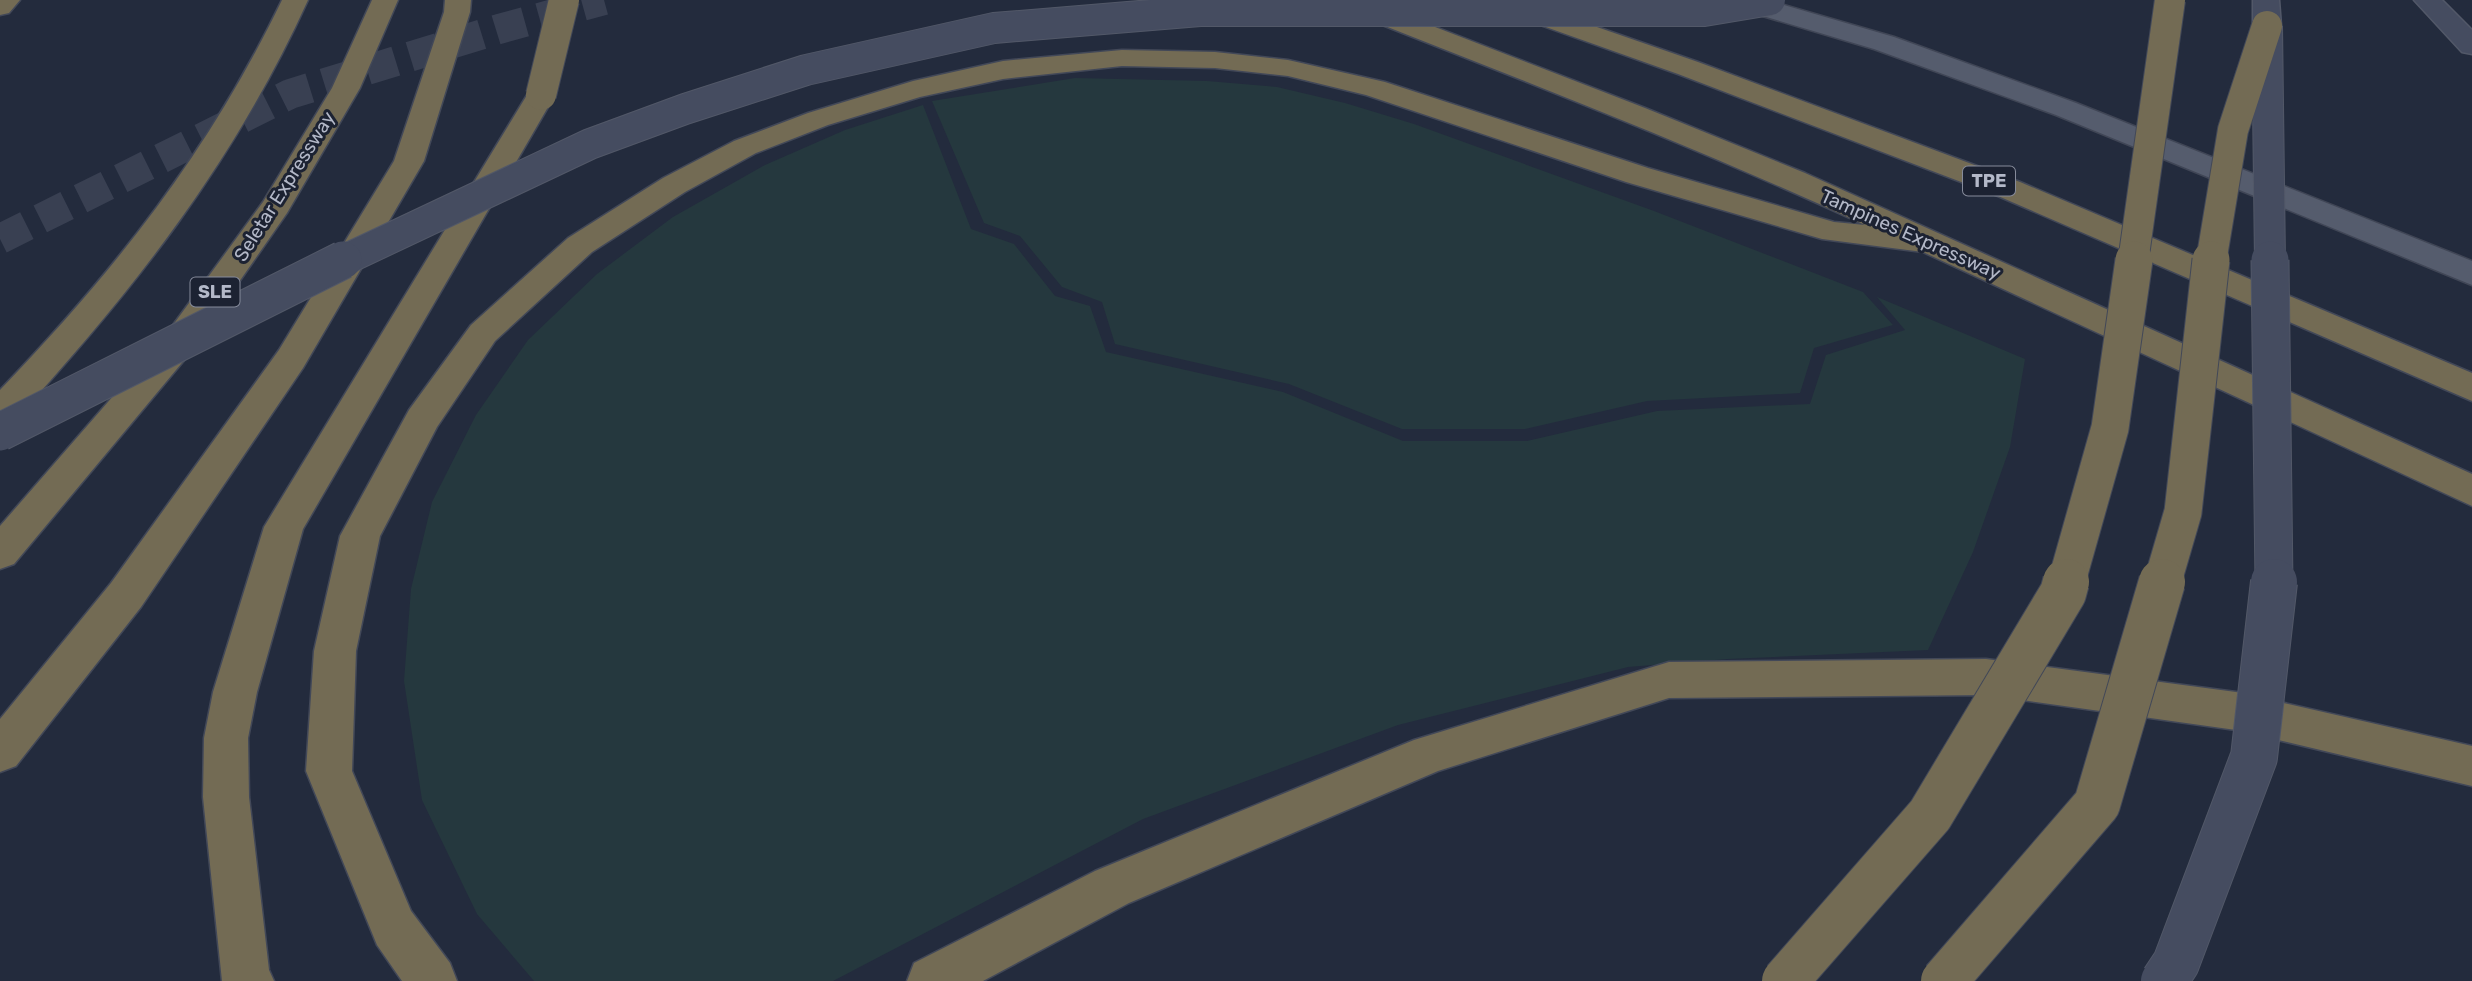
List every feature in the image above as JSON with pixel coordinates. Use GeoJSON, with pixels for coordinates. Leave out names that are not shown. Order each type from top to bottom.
{"type":"FeatureCollection","features":[{"type":"Feature","properties":{"kind":"highway"},"geometry":{"type":"LineString","coordinates":[[0,7],[7,0]]}},
{"type":"Feature","properties":{"kind":"highway"},"geometry":{"type":"LineString","coordinates":[[0,413],[59,352],[169,214],[239,110],[295,0]]}},
{"type":"Feature","properties":{"kind":"highway","name":"Seletar Expressway"},"geometry":{"type":"LineString","coordinates":[[0,552],[174,349],[276,206],[346,88],[385,0]]}},
{"type":"Feature","properties":{"kind":"highway"},"geometry":{"type":"LineString","coordinates":[[0,752],[126,595],[290,359],[409,161],[457,12],[458,0]]}},
{"type":"Feature","properties":{"kind":"highway"},"geometry":{"type":"LineString","coordinates":[[249,981],[245,975],[226,797],[226,738],[235,692],[284,527],[541,95],[564,0]]}},
{"type":"Feature","properties":{"kind":"highway","name":"Tampines Expressway"},"geometry":{"type":"LineString","coordinates":[[1340,0],[1635,114],[1794,180],[2472,491]]}},
{"type":"Feature","properties":{"kind":"highway","name":"TPE"},"geometry":{"type":"LineString","coordinates":[[1497,0],[1688,68],[2009,189],[2472,388]]}},
{"type":"Feature","properties":{"kind":"highway"},"geometry":{"type":"LineString","coordinates":[[1785,981],[1930,815],[2063,593],[2110,428],[2170,0]]}},
{"type":"Feature","properties":{"kind":"highway"},"geometry":{"type":"LineString","coordinates":[[1944,981],[2097,804],[2183,512],[2214,239],[2233,130],[2266,13]]}},
{"type":"Feature","properties":{"kind":"highway"},"geometry":{"type":"LineString","coordinates":[[432,981],[394,928],[329,771],[335,651],[360,536],[422,419],[483,333],[580,245],[674,185],[745,147],[818,119],[913,90],[1003,70],[1122,58],[1215,60],[1288,68],[1375,88],[1637,175],[1833,232],[1928,242]]}},
{"type":"Feature","properties":{"kind":"highway"},"geometry":{"type":"LineString","coordinates":[[932,981],[1112,887],[1430,754],[1669,680],[1986,677],[2236,711],[2472,766]]}},
{"type":"Feature","properties":{"kind":"main road"},"geometry":{"type":"LineString","coordinates":[[1738,0],[1884,43],[2066,109],[2472,274]]}},
{"type":"Feature","properties":{"kind":"main road"},"geometry":{"type":"LineString","coordinates":[[0,432],[369,247],[590,144],[685,108],[806,70],[994,28],[1200,11],[1704,11],[1770,0]]}},
{"type":"Feature","properties":{"kind":"main road"},"geometry":{"type":"LineString","coordinates":[[2427,0],[2472,46]]}},
{"type":"Feature","properties":{"kind":"main road"},"geometry":{"type":"LineString","coordinates":[[2164,981],[2176,963],[2253,757],[2275,573],[2266,13]]}},
{"type":"Feature","properties":{"kind":"shaded area"},"geometry":{"type":"Polygon","coordinates":[[[1075,78],[1207,81],[1277,87],[1345,103],[1414,124],[1654,211],[1863,292],[1893,325],[1814,348],[1800,393],[1647,401],[1525,429],[1402,429],[1289,384],[1115,344],[1102,302],[1062,287],[1020,236],[984,223],[932,101],[1075,78]]]}},
{"type":"Feature","properties":{"kind":"shaded area"},"geometry":{"type":"Polygon","coordinates":[[[923,105],[971,229],[1014,244],[1055,296],[1090,306],[1106,352],[1283,392],[1403,441],[1527,441],[1657,411],[1810,404],[1826,355],[1905,330],[1877,297],[2025,359],[2010,447],[1973,552],[1928,650],[1728,659],[1628,667],[1398,725],[1143,819],[833,981],[534,981],[477,914],[422,800],[404,681],[411,589],[432,502],[476,415],[528,340],[597,274],[673,217],[765,165],[845,130],[923,105]]]}},
{"type":"Feature","properties":{"kind":"tunnel"},"geometry":{"type":"LineString","coordinates":[[0,239],[290,94],[499,29],[604,0]]}}]}
